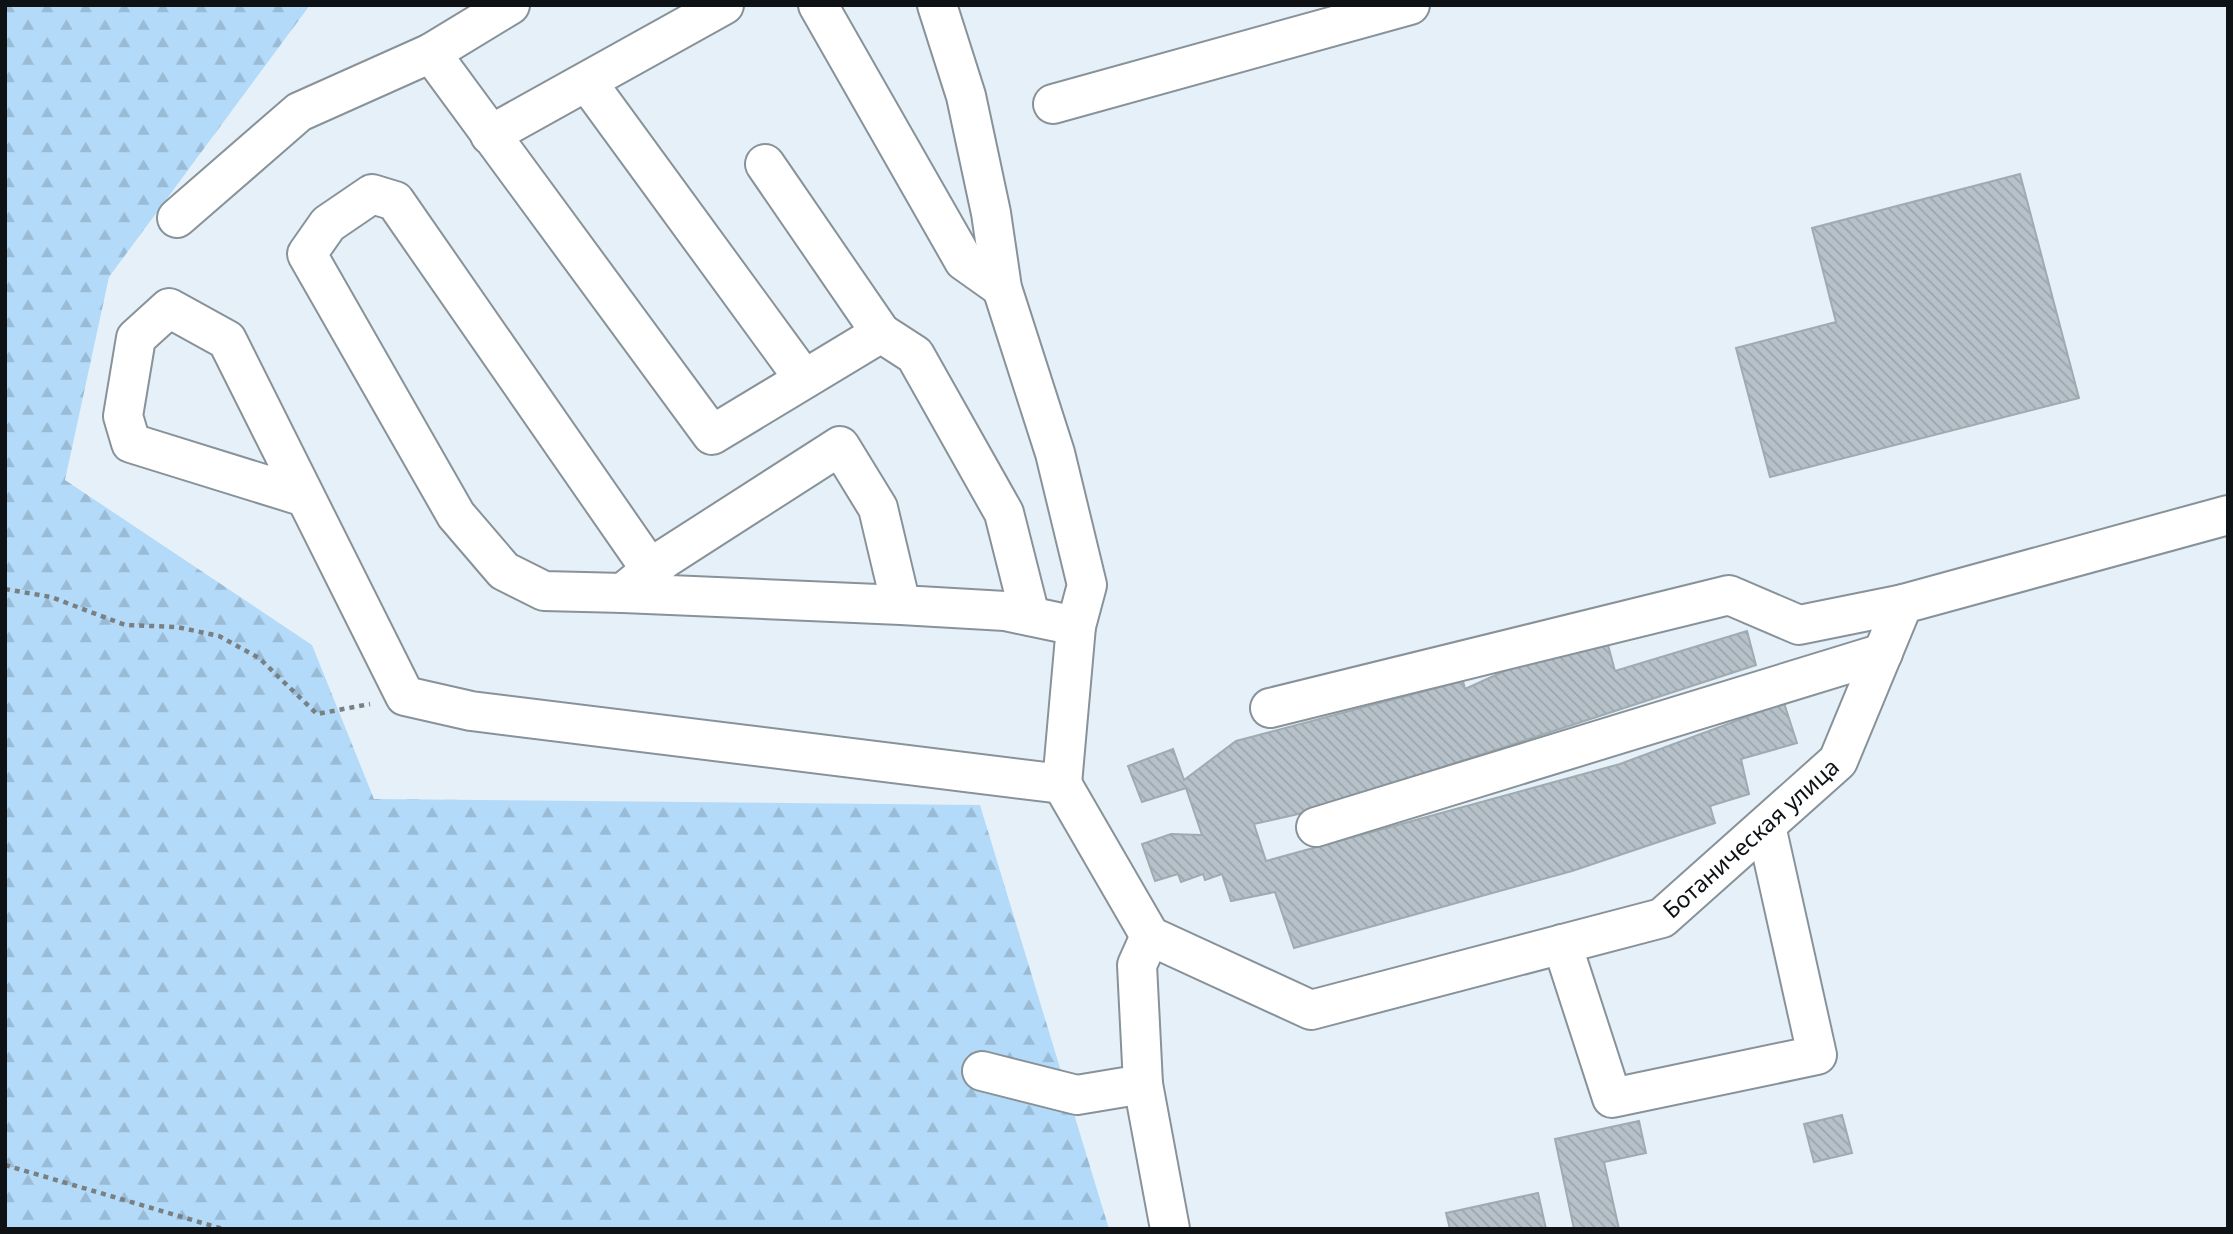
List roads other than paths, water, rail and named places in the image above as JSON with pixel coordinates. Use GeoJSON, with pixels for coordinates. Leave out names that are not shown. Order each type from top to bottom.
{"type":"FeatureCollection","features":[{"type":"Feature","properties":{"kind":"lane"},"geometry":{"type":"LineString","coordinates":[[177,218],[299,112],[431,53],[510,5]]}},
{"type":"Feature","properties":{"kind":"lane"},"geometry":{"type":"LineString","coordinates":[[490,135],[724,5]]}},
{"type":"Feature","properties":{"kind":"lane"},"geometry":{"type":"LineString","coordinates":[[818,5],[964,261],[1002,288]]}},
{"type":"Feature","properties":{"kind":"lane"},"geometry":{"type":"LineString","coordinates":[[937,5],[966,96],[991,213],[1002,288],[1055,453],[1087,585],[1076,626],[1062,784],[1150,936],[1137,965],[1143,1084],[1170,1229]]}},
{"type":"Feature","properties":{"kind":"lane"},"geometry":{"type":"LineString","coordinates":[[1053,104],[1410,5]]}},
{"type":"Feature","properties":{"kind":"lane"},"geometry":{"type":"LineString","coordinates":[[431,53],[712,435],[881,333]]}},
{"type":"Feature","properties":{"kind":"lane"},"geometry":{"type":"LineString","coordinates":[[587,82],[804,379]]}},
{"type":"Feature","properties":{"kind":"lane"},"geometry":{"type":"LineString","coordinates":[[765,164],[881,333],[915,355],[1004,513],[1030,617]]}},
{"type":"Feature","properties":{"kind":"lane"},"geometry":{"type":"LineString","coordinates":[[637,581],[395,201],[372,194],[328,224],[307,254],[456,515],[504,571],[544,591],[637,581],[901,605],[1005,611],[1076,626]]}},
{"type":"Feature","properties":{"kind":"lane"},"geometry":{"type":"LineString","coordinates":[[305,497],[131,443],[123,416],[136,338],[169,308],[227,341],[405,696],[471,711],[1062,784]]}},
{"type":"Feature","properties":{"kind":"lane"},"geometry":{"type":"LineString","coordinates":[[637,581],[841,446],[878,508],[901,605]]}},
{"type":"Feature","properties":{"kind":"lane"},"geometry":{"type":"LineString","coordinates":[[1270,708],[1730,595],[1799,625],[1903,604],[2228,515]]}},
{"type":"Feature","properties":{"kind":"lane","name":"Ботаническая улица"},"geometry":{"type":"LineString","coordinates":[[1150,936],[1311,1010],[1662,918],[1838,761],[1903,604]]}},
{"type":"Feature","properties":{"kind":"lane"},"geometry":{"type":"LineString","coordinates":[[1316,827],[1883,653]]}},
{"type":"Feature","properties":{"kind":"lane"},"geometry":{"type":"LineString","coordinates":[[1562,944],[1612,1098],[1817,1055],[1766,826]]}},
{"type":"Feature","properties":{"kind":"lane"},"geometry":{"type":"LineString","coordinates":[[982,1072],[1077,1096],[1143,1084]]}}]}
